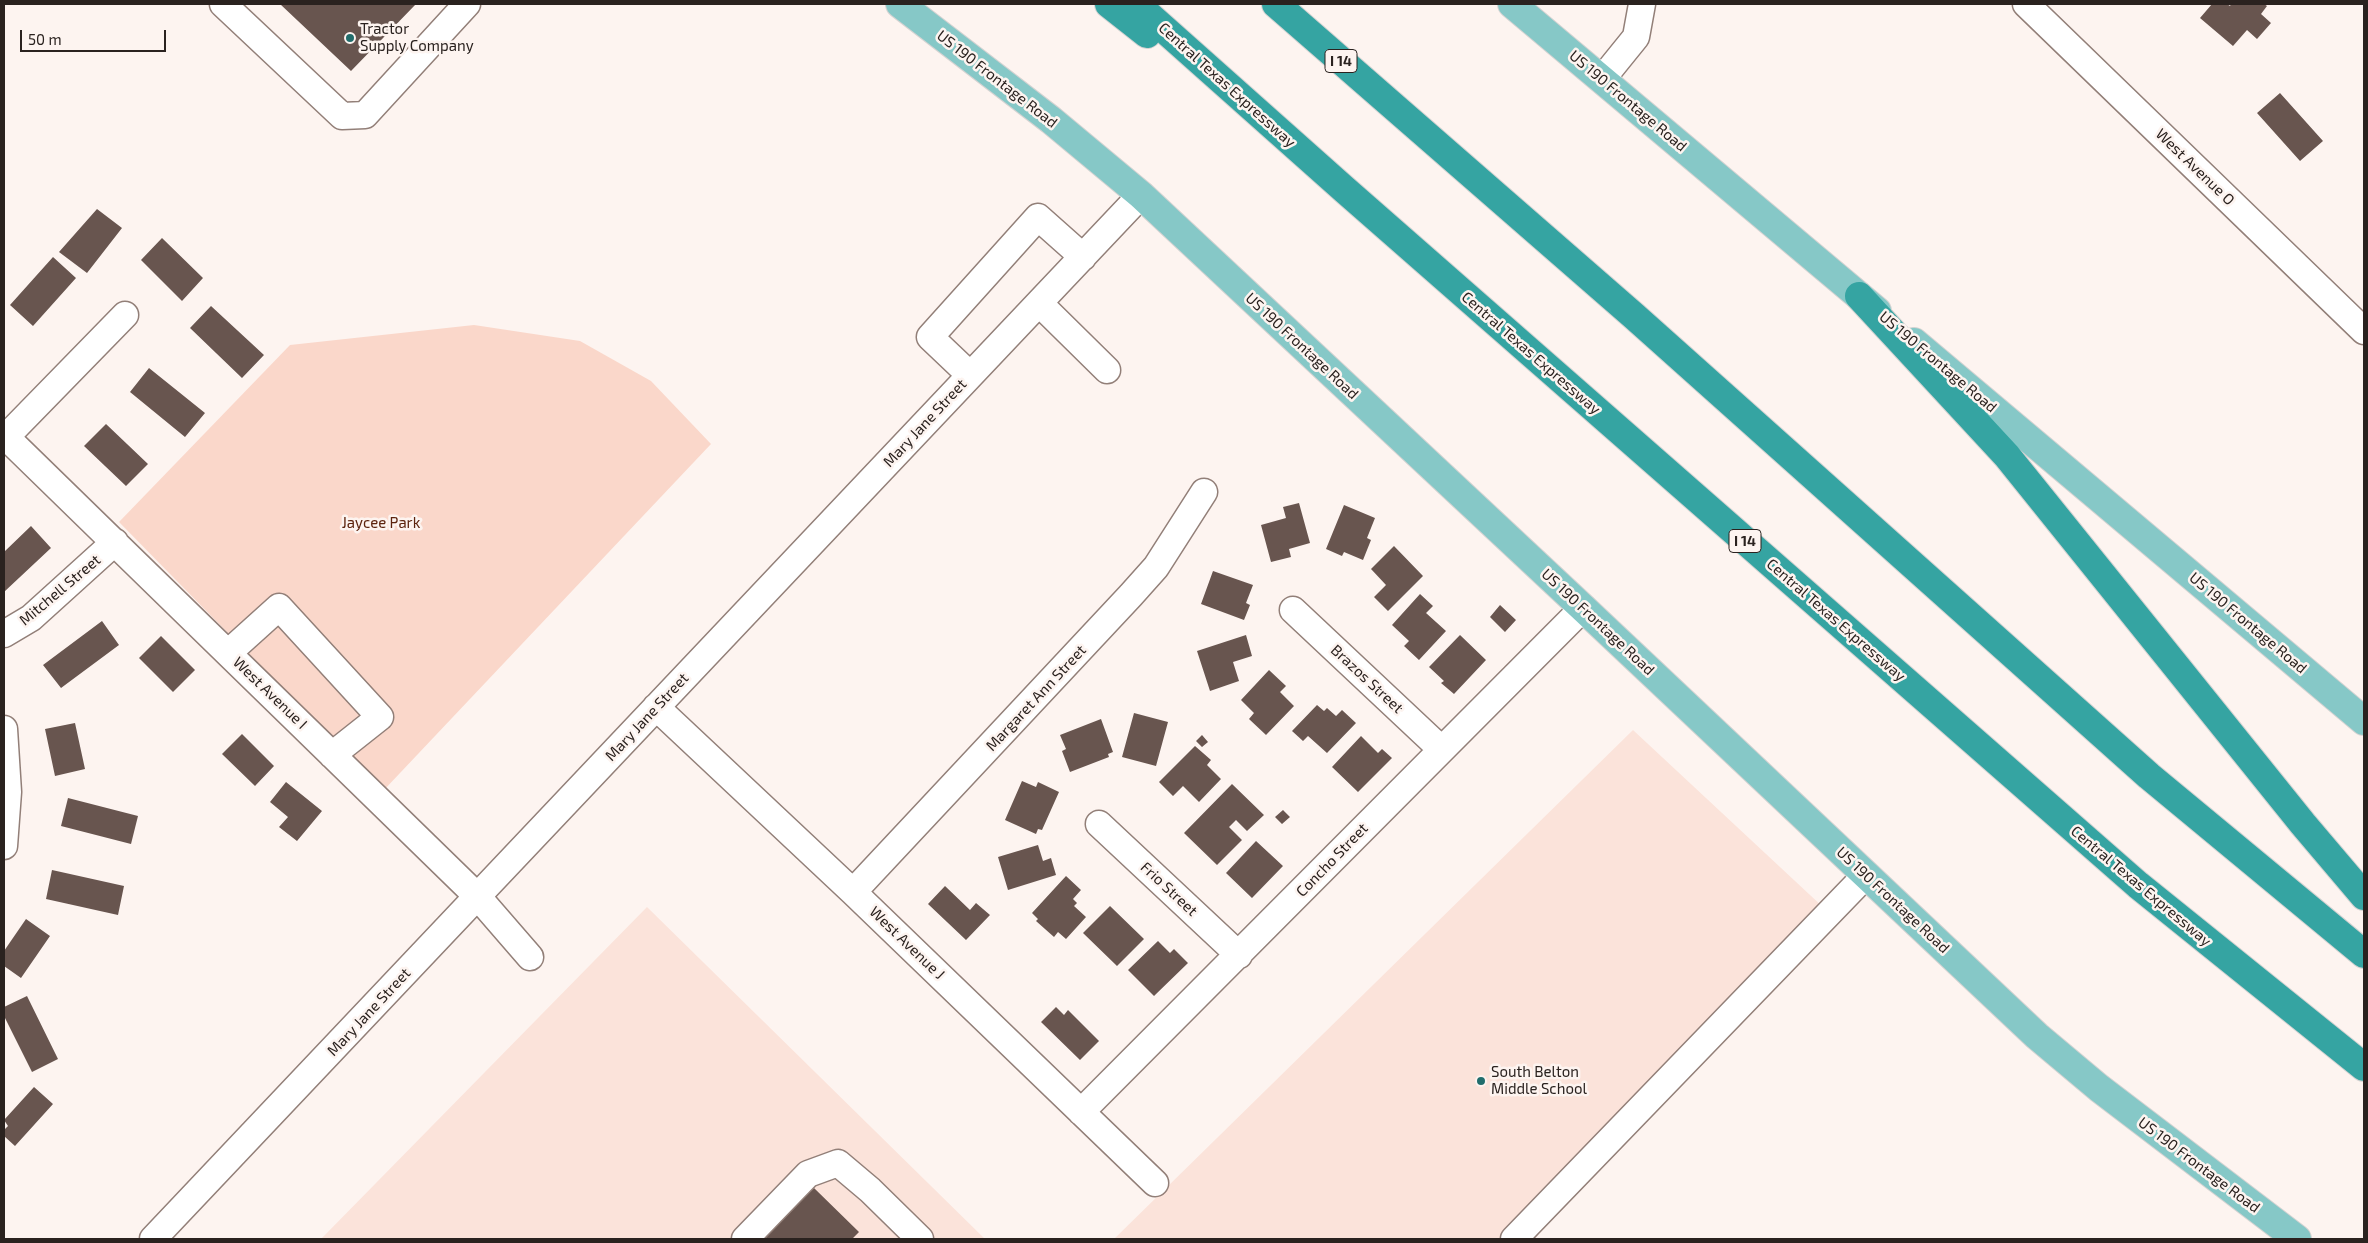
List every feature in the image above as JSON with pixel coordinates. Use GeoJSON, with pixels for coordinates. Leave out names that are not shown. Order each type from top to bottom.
{"type":"FeatureCollection","features":[{"type":"Feature","properties":{"kind":"highway"},"geometry":{"type":"LineString","coordinates":[[1110,4],[1345,190]]}},
{"type":"Feature","properties":{"kind":"highway","name":"Central Texas Expressway"},"geometry":{"type":"LineString","coordinates":[[1136,4],[1345,190],[2138,885],[2364,1067]]}},
{"type":"Feature","properties":{"kind":"highway","name":"I 14"},"geometry":{"type":"LineString","coordinates":[[1276,4],[1642,323],[2149,776],[2364,954]]}},
{"type":"Feature","properties":{"kind":"highway"},"geometry":{"type":"LineString","coordinates":[[1859,296],[2007,456],[2303,824],[2364,896]]}},
{"type":"Feature","properties":{"kind":"main road","name":"US 190 Frontage Road"},"geometry":{"type":"LineString","coordinates":[[900,4],[1051,120],[1141,195],[1584,608],[2044,1042],[2099,1088],[2297,1239]]}},
{"type":"Feature","properties":{"kind":"main road","name":"US 190 Frontage Road"},"geometry":{"type":"LineString","coordinates":[[1512,4],[2364,721]]}},
{"type":"Feature","properties":{"kind":"street"},"geometry":{"type":"LineString","coordinates":[[223,4],[342,116],[365,115],[467,4]]}},
{"type":"Feature","properties":{"kind":"street"},"geometry":{"type":"LineString","coordinates":[[1602,79],[1636,37],[1642,4]]}},
{"type":"Feature","properties":{"kind":"street","name":"West Avenue O"},"geometry":{"type":"LineString","coordinates":[[2026,4],[2361,323]]}},
{"type":"Feature","properties":{"kind":"street","name":"Mary Jane Street"},"geometry":{"type":"LineString","coordinates":[[153,1239],[1141,195]]}},
{"type":"Feature","properties":{"kind":"street"},"geometry":{"type":"LineString","coordinates":[[970,375],[930,337],[1038,217],[1083,257]]}},
{"type":"Feature","properties":{"kind":"street"},"geometry":{"type":"LineString","coordinates":[[1039,303],[1107,370]]}},
{"type":"Feature","properties":{"kind":"street"},"geometry":{"type":"LineString","coordinates":[[5,436],[125,315]]}},
{"type":"Feature","properties":{"kind":"street","name":"West Avenue I"},"geometry":{"type":"LineString","coordinates":[[5,436],[478,897],[530,957]]}},
{"type":"Feature","properties":{"kind":"street","name":"Margaret Ann Street"},"geometry":{"type":"LineString","coordinates":[[854,892],[1132,595],[1156,567],[1204,492]]}},
{"type":"Feature","properties":{"kind":"street","name":"Mitchell Street"},"geometry":{"type":"LineString","coordinates":[[4,634],[31,618],[115,542]]}},
{"type":"Feature","properties":{"kind":"street"},"geometry":{"type":"LineString","coordinates":[[228,653],[279,608],[380,717],[332,755]]}},
{"type":"Feature","properties":{"kind":"street","name":"Concho Street"},"geometry":{"type":"LineString","coordinates":[[1081,1112],[1441,749],[1584,608]]}},
{"type":"Feature","properties":{"kind":"street","name":"Brazos Street"},"geometry":{"type":"LineString","coordinates":[[1293,610],[1441,749]]}},
{"type":"Feature","properties":{"kind":"street","name":"West Avenue J"},"geometry":{"type":"LineString","coordinates":[[656,707],[854,892],[1155,1182]]}},
{"type":"Feature","properties":{"kind":"street"},"geometry":{"type":"LineString","coordinates":[[4,729],[8,792],[4,846]]}},
{"type":"Feature","properties":{"kind":"street","name":"Frio Street"},"geometry":{"type":"LineString","coordinates":[[1099,824],[1239,954]]}},
{"type":"Feature","properties":{"kind":"street"},"geometry":{"type":"LineString","coordinates":[[1514,1239],[1866,875]]}},
{"type":"Feature","properties":{"kind":"street"},"geometry":{"type":"LineString","coordinates":[[745,1239],[808,1174],[838,1163],[870,1190],[920,1239]]}},
{"type":"Feature","properties":{"kind":"shaded area","name":"South Belton Middle School"},"geometry":{"type":"Polygon","coordinates":[[[1633,730],[1839,922],[1534,1239],[1114,1239],[1633,730]]]}},
{"type":"Feature","properties":{"kind":"shaded area"},"geometry":{"type":"Polygon","coordinates":[[[647,907],[985,1239],[321,1239],[647,907]]]}},
{"type":"Feature","properties":{"kind":"green space","name":"Jaycee Park"},"geometry":{"type":"Polygon","coordinates":[[[474,325],[580,341],[651,381],[711,444],[383,791],[119,522],[290,345],[474,325]]]}},
{"type":"Feature","properties":{"kind":"building","name":"Tractor Supply Company"},"geometry":{"type":"Polygon","coordinates":[[[280,4],[416,4],[351,71],[280,4]]]}},
{"type":"Feature","properties":{"kind":"building"},"geometry":{"type":"Polygon","coordinates":[[[2212,4],[2227,4],[2230,6],[2231,4],[2264,4],[2267,6],[2261,14],[2271,23],[2257,39],[2247,30],[2233,46],[2200,18],[2212,4]]]}},
{"type":"Feature","properties":{"kind":"building"},"geometry":{"type":"Polygon","coordinates":[[[2280,93],[2323,141],[2300,161],[2257,113],[2280,93]]]}},
{"type":"Feature","properties":{"kind":"building"},"geometry":{"type":"Polygon","coordinates":[[[97,209],[122,228],[87,273],[59,252],[97,209]]]}},
{"type":"Feature","properties":{"kind":"building"},"geometry":{"type":"Polygon","coordinates":[[[162,238],[203,278],[182,301],[141,260],[162,238]]]}},
{"type":"Feature","properties":{"kind":"building"},"geometry":{"type":"Polygon","coordinates":[[[53,257],[76,278],[33,326],[10,305],[53,257]]]}},
{"type":"Feature","properties":{"kind":"building"},"geometry":{"type":"Polygon","coordinates":[[[211,306],[264,355],[242,378],[190,328],[211,306]]]}},
{"type":"Feature","properties":{"kind":"building"},"geometry":{"type":"Polygon","coordinates":[[[149,368],[205,413],[185,437],[130,392],[149,368]]]}},
{"type":"Feature","properties":{"kind":"building"},"geometry":{"type":"Polygon","coordinates":[[[106,424],[148,464],[126,486],[84,446],[106,424]]]}},
{"type":"Feature","properties":{"kind":"building"},"geometry":{"type":"Polygon","coordinates":[[[1299,503],[1310,543],[1289,549],[1291,557],[1271,562],[1261,525],[1286,518],[1283,507],[1299,503]]]}},
{"type":"Feature","properties":{"kind":"building"},"geometry":{"type":"Polygon","coordinates":[[[1344,505],[1375,518],[1367,538],[1371,540],[1363,560],[1344,552],[1342,556],[1326,549],[1344,505]]]}},
{"type":"Feature","properties":{"kind":"building"},"geometry":{"type":"Polygon","coordinates":[[[31,526],[51,548],[4,592],[4,552],[31,526]]]}},
{"type":"Feature","properties":{"kind":"building"},"geometry":{"type":"Polygon","coordinates":[[[1394,546],[1423,576],[1388,611],[1374,597],[1386,585],[1371,569],[1394,546]]]}},
{"type":"Feature","properties":{"kind":"building"},"geometry":{"type":"Polygon","coordinates":[[[1213,571],[1253,585],[1246,603],[1250,605],[1244,620],[1201,604],[1213,571]]]}},
{"type":"Feature","properties":{"kind":"building"},"geometry":{"type":"Polygon","coordinates":[[[1420,594],[1433,606],[1426,613],[1446,631],[1419,660],[1404,646],[1409,641],[1392,625],[1420,594]]]}},
{"type":"Feature","properties":{"kind":"building"},"geometry":{"type":"Polygon","coordinates":[[[1500,605],[1516,620],[1505,632],[1490,617],[1500,605]]]}},
{"type":"Feature","properties":{"kind":"building"},"geometry":{"type":"Polygon","coordinates":[[[102,621],[119,645],[61,688],[43,665],[102,621]]]}},
{"type":"Feature","properties":{"kind":"building"},"geometry":{"type":"Polygon","coordinates":[[[1246,635],[1252,656],[1233,662],[1239,681],[1210,691],[1197,651],[1246,635]]]}},
{"type":"Feature","properties":{"kind":"building"},"geometry":{"type":"Polygon","coordinates":[[[1460,635],[1486,660],[1454,694],[1441,683],[1444,681],[1429,667],[1460,635]]]}},
{"type":"Feature","properties":{"kind":"building"},"geometry":{"type":"Polygon","coordinates":[[[161,636],[195,670],[173,692],[139,658],[161,636]]]}},
{"type":"Feature","properties":{"kind":"building"},"geometry":{"type":"Polygon","coordinates":[[[1269,670],[1286,686],[1280,692],[1294,706],[1266,735],[1249,719],[1254,713],[1241,700],[1269,670]]]}},
{"type":"Feature","properties":{"kind":"building"},"geometry":{"type":"Polygon","coordinates":[[[1317,705],[1324,711],[1327,708],[1336,716],[1342,710],[1356,723],[1327,753],[1308,736],[1303,741],[1292,731],[1317,705]]]}},
{"type":"Feature","properties":{"kind":"building"},"geometry":{"type":"Polygon","coordinates":[[[1134,713],[1168,722],[1156,766],[1122,757],[1134,713]]]}},
{"type":"Feature","properties":{"kind":"building"},"geometry":{"type":"Polygon","coordinates":[[[1101,719],[1113,752],[1108,754],[1109,757],[1070,772],[1062,751],[1066,749],[1060,735],[1101,719]]]}},
{"type":"Feature","properties":{"kind":"building"},"geometry":{"type":"Polygon","coordinates":[[[75,723],[85,769],[55,776],[45,729],[75,723]]]}},
{"type":"Feature","properties":{"kind":"building"},"geometry":{"type":"Polygon","coordinates":[[[242,734],[274,766],[255,786],[222,754],[242,734]]]}},
{"type":"Feature","properties":{"kind":"building"},"geometry":{"type":"Polygon","coordinates":[[[1202,735],[1208,742],[1202,747],[1196,741],[1202,735]]]}},
{"type":"Feature","properties":{"kind":"building"},"geometry":{"type":"Polygon","coordinates":[[[1361,736],[1378,753],[1382,749],[1392,758],[1358,792],[1332,767],[1361,736]]]}},
{"type":"Feature","properties":{"kind":"building"},"geometry":{"type":"Polygon","coordinates":[[[1195,746],[1211,760],[1207,765],[1221,779],[1199,802],[1183,786],[1173,796],[1159,782],[1195,746]]]}},
{"type":"Feature","properties":{"kind":"building"},"geometry":{"type":"Polygon","coordinates":[[[1022,781],[1036,787],[1038,782],[1059,792],[1042,830],[1038,829],[1036,834],[1005,820],[1022,781]]]}},
{"type":"Feature","properties":{"kind":"building"},"geometry":{"type":"Polygon","coordinates":[[[286,782],[322,811],[297,841],[279,827],[288,817],[270,802],[286,782]]]}},
{"type":"Feature","properties":{"kind":"building"},"geometry":{"type":"Polygon","coordinates":[[[1232,784],[1264,815],[1247,831],[1236,820],[1229,827],[1242,840],[1217,865],[1184,833],[1232,784]]]}},
{"type":"Feature","properties":{"kind":"building"},"geometry":{"type":"Polygon","coordinates":[[[68,798],[138,816],[131,844],[61,826],[68,798]]]}},
{"type":"Feature","properties":{"kind":"building"},"geometry":{"type":"Polygon","coordinates":[[[1283,810],[1290,817],[1282,824],[1275,817],[1283,810]]]}},
{"type":"Feature","properties":{"kind":"building"},"geometry":{"type":"Polygon","coordinates":[[[1256,841],[1283,866],[1252,898],[1226,873],[1256,841]]]}},
{"type":"Feature","properties":{"kind":"building"},"geometry":{"type":"Polygon","coordinates":[[[1038,845],[1043,861],[1051,858],[1056,875],[1008,890],[998,857],[1038,845]]]}},
{"type":"Feature","properties":{"kind":"building"},"geometry":{"type":"Polygon","coordinates":[[[52,870],[124,886],[118,915],[46,899],[52,870]]]}},
{"type":"Feature","properties":{"kind":"building"},"geometry":{"type":"Polygon","coordinates":[[[1066,876],[1081,890],[1073,899],[1077,903],[1074,906],[1086,917],[1066,939],[1058,932],[1054,937],[1036,921],[1038,919],[1032,913],[1066,876]]]}},
{"type":"Feature","properties":{"kind":"building"},"geometry":{"type":"Polygon","coordinates":[[[945,886],[970,910],[976,903],[990,915],[966,940],[928,904],[945,886]]]}},
{"type":"Feature","properties":{"kind":"building"},"geometry":{"type":"Polygon","coordinates":[[[1110,906],[1144,939],[1117,966],[1083,933],[1110,906]]]}},
{"type":"Feature","properties":{"kind":"building"},"geometry":{"type":"Polygon","coordinates":[[[26,919],[50,936],[21,978],[4,966],[4,951],[26,919]]]}},
{"type":"Feature","properties":{"kind":"building"},"geometry":{"type":"Polygon","coordinates":[[[1158,941],[1170,953],[1174,949],[1188,963],[1154,996],[1128,970],[1158,941]]]}},
{"type":"Feature","properties":{"kind":"building"},"geometry":{"type":"Polygon","coordinates":[[[27,996],[58,1059],[32,1072],[4,1016],[4,1007],[27,996]]]}},
{"type":"Feature","properties":{"kind":"building"},"geometry":{"type":"Polygon","coordinates":[[[1056,1007],[1064,1015],[1068,1010],[1099,1041],[1080,1060],[1041,1022],[1056,1007]]]}},
{"type":"Feature","properties":{"kind":"building"},"geometry":{"type":"Polygon","coordinates":[[[34,1087],[53,1104],[15,1146],[4,1136],[4,1130],[8,1126],[4,1120],[34,1087]]]}},
{"type":"Feature","properties":{"kind":"building"},"geometry":{"type":"Polygon","coordinates":[[[814,1188],[859,1232],[852,1239],[763,1239],[814,1188]]]}},
{"type":"Feature","properties":{"kind":"place","name":"Tractor Supply Company"},"geometry":{"type":"Point","coordinates":[350,38]}},
{"type":"Feature","properties":{"kind":"place","name":"South Belton Middle School"},"geometry":{"type":"Point","coordinates":[1481,1081]}}]}
